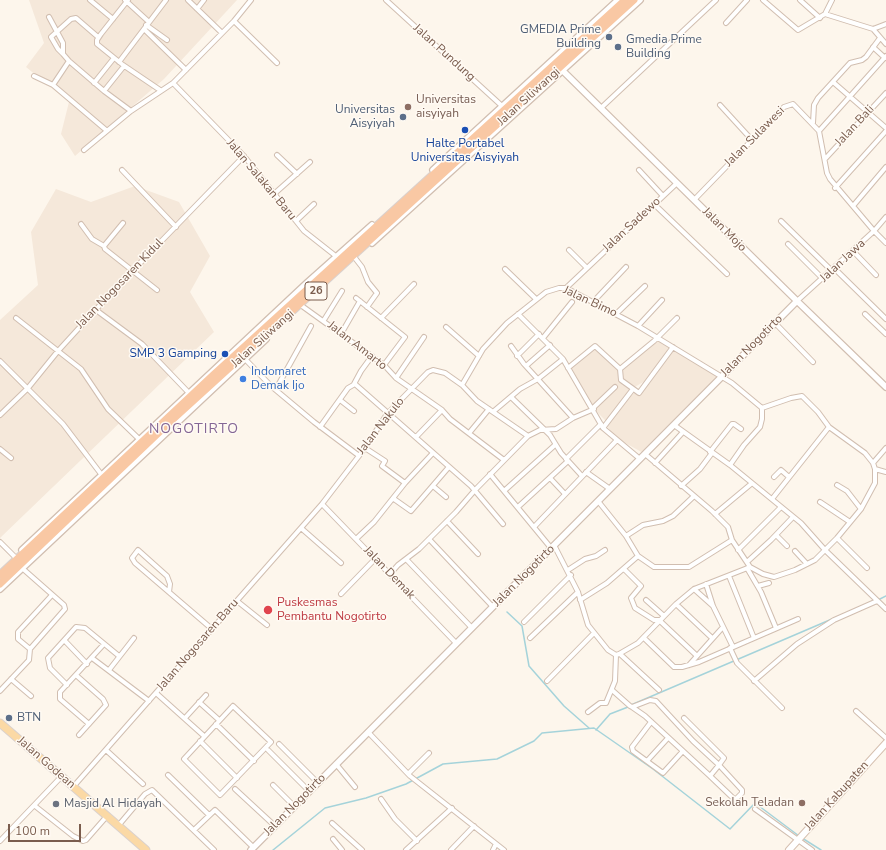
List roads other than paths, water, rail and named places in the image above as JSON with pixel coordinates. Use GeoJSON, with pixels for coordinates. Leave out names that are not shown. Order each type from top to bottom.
{"type":"FeatureCollection","features":[{"type":"Feature","properties":{"kind":"highway","name":"Jalan Siliwangi"},"geometry":{"type":"LineString","coordinates":[[215,377],[309,284],[625,0]]}},
{"type":"Feature","properties":{"kind":"highway","name":"Jalan Siliwangi"},"geometry":{"type":"LineString","coordinates":[[0,584],[178,411],[530,97],[634,0]]}},
{"type":"Feature","properties":{"kind":"highway","name":"Jalan Siliwangi"},"geometry":{"type":"LineString","coordinates":[[0,575],[167,422]]}},
{"type":"Feature","properties":{"kind":"main road","name":"Jalan Godean"},"geometry":{"type":"LineString","coordinates":[[0,723],[146,850]]}},
{"type":"Feature","properties":{"kind":"main road","name":"Jalan Kabupaten"},"geometry":{"type":"LineString","coordinates":[[789,850],[886,743]]}},
{"type":"Feature","properties":{"kind":"street"},"geometry":{"type":"LineString","coordinates":[[90,0],[113,19]]}},
{"type":"Feature","properties":{"kind":"street"},"geometry":{"type":"LineString","coordinates":[[119,62],[166,0]]}},
{"type":"Feature","properties":{"kind":"street"},"geometry":{"type":"LineString","coordinates":[[188,0],[221,32]]}},
{"type":"Feature","properties":{"kind":"street"},"geometry":{"type":"LineString","coordinates":[[197,9],[204,0]]}},
{"type":"Feature","properties":{"kind":"street"},"geometry":{"type":"LineString","coordinates":[[84,150],[106,130],[160,90],[172,83],[234,20],[251,0]]}},
{"type":"Feature","properties":{"kind":"street","name":"Jalan Pundung"},"geometry":{"type":"LineString","coordinates":[[386,0],[502,106]]}},
{"type":"Feature","properties":{"kind":"street"},"geometry":{"type":"LineString","coordinates":[[309,284],[502,106],[538,77],[618,0]]}},
{"type":"Feature","properties":{"kind":"street"},"geometry":{"type":"LineString","coordinates":[[0,570],[189,393],[245,359],[530,97],[563,71],[640,0]]}},
{"type":"Feature","properties":{"kind":"street"},"geometry":{"type":"LineString","coordinates":[[601,108],[716,0]]}},
{"type":"Feature","properties":{"kind":"street"},"geometry":{"type":"LineString","coordinates":[[726,23],[747,0]]}},
{"type":"Feature","properties":{"kind":"street"},"geometry":{"type":"LineString","coordinates":[[762,0],[798,30],[825,14],[832,0]]}},
{"type":"Feature","properties":{"kind":"street"},"geometry":{"type":"LineString","coordinates":[[800,0],[820,18]]}},
{"type":"Feature","properties":{"kind":"street"},"geometry":{"type":"LineString","coordinates":[[160,90],[124,66],[97,44],[98,37],[126,1],[186,70]]}},
{"type":"Feature","properties":{"kind":"street"},"geometry":{"type":"LineString","coordinates":[[825,14],[873,29],[886,44]]}},
{"type":"Feature","properties":{"kind":"street"},"geometry":{"type":"LineString","coordinates":[[49,17],[62,43],[63,54]]}},
{"type":"Feature","properties":{"kind":"street"},"geometry":{"type":"LineString","coordinates":[[98,37],[76,18],[71,19],[57,34],[51,38],[69,61],[94,83],[131,111]]}},
{"type":"Feature","properties":{"kind":"street"},"geometry":{"type":"LineString","coordinates":[[234,20],[277,63]]}},
{"type":"Feature","properties":{"kind":"street"},"geometry":{"type":"LineString","coordinates":[[873,29],[886,24]]}},
{"type":"Feature","properties":{"kind":"street"},"geometry":{"type":"LineString","coordinates":[[147,25],[167,40]]}},
{"type":"Feature","properties":{"kind":"street"},"geometry":{"type":"LineString","coordinates":[[813,123],[815,101],[850,63],[862,60],[880,38]]}},
{"type":"Feature","properties":{"kind":"street"},"geometry":{"type":"LineString","coordinates":[[819,131],[885,57],[872,47]]}},
{"type":"Feature","properties":{"kind":"street"},"geometry":{"type":"LineString","coordinates":[[94,83],[114,58]]}},
{"type":"Feature","properties":{"kind":"street"},"geometry":{"type":"LineString","coordinates":[[53,85],[69,61]]}},
{"type":"Feature","properties":{"kind":"street"},"geometry":{"type":"LineString","coordinates":[[104,91],[124,66]]}},
{"type":"Feature","properties":{"kind":"street","name":"Jalan Mojo"},"geometry":{"type":"LineString","coordinates":[[563,71],[886,387]]}},
{"type":"Feature","properties":{"kind":"street"},"geometry":{"type":"LineString","coordinates":[[34,76],[53,85],[106,130]]}},
{"type":"Feature","properties":{"kind":"street"},"geometry":{"type":"LineString","coordinates":[[833,82],[868,112],[886,130],[835,188]]}},
{"type":"Feature","properties":{"kind":"street","name":"Jalan Salakan Baru"},"geometry":{"type":"LineString","coordinates":[[172,83],[244,156],[304,231],[337,257]]}},
{"type":"Feature","properties":{"kind":"street","name":"Jalan Bali"},"geometry":{"type":"LineString","coordinates":[[825,159],[886,93]]}},
{"type":"Feature","properties":{"kind":"street"},"geometry":{"type":"LineString","coordinates":[[720,105],[752,140]]}},
{"type":"Feature","properties":{"kind":"street","name":"Jalan Sulawesi"},"geometry":{"type":"LineString","coordinates":[[694,200],[788,105],[796,105],[819,131],[827,173],[835,188],[886,243]]}},
{"type":"Feature","properties":{"kind":"street"},"geometry":{"type":"LineString","coordinates":[[276,154],[297,174]]}},
{"type":"Feature","properties":{"kind":"street","name":"Jalan Nogosaren Kidul"},"geometry":{"type":"LineString","coordinates":[[0,415],[28,388],[58,351],[96,310],[244,156]]}},
{"type":"Feature","properties":{"kind":"street"},"geometry":{"type":"LineString","coordinates":[[274,194],[310,162]]}},
{"type":"Feature","properties":{"kind":"street"},"geometry":{"type":"LineString","coordinates":[[852,206],[886,167]]}},
{"type":"Feature","properties":{"kind":"street"},"geometry":{"type":"LineString","coordinates":[[122,170],[176,226]]}},
{"type":"Feature","properties":{"kind":"street"},"geometry":{"type":"LineString","coordinates":[[639,170],[663,196]]}},
{"type":"Feature","properties":{"kind":"street","name":"Jalan Sadewo"},"geometry":{"type":"LineString","coordinates":[[566,288],[677,183]]}},
{"type":"Feature","properties":{"kind":"street"},"geometry":{"type":"LineString","coordinates":[[296,221],[314,204]]}},
{"type":"Feature","properties":{"kind":"street"},"geometry":{"type":"LineString","coordinates":[[654,204],[727,274]]}},
{"type":"Feature","properties":{"kind":"street","name":"Jalan Jawa"},"geometry":{"type":"LineString","coordinates":[[797,301],[853,251],[886,217]]}},
{"type":"Feature","properties":{"kind":"street"},"geometry":{"type":"LineString","coordinates":[[781,221],[886,319]]}},
{"type":"Feature","properties":{"kind":"street"},"geometry":{"type":"LineString","coordinates":[[104,246],[123,222]]}},
{"type":"Feature","properties":{"kind":"street"},"geometry":{"type":"LineString","coordinates":[[81,224],[92,239],[104,246],[106,250],[134,270],[157,290]]}},
{"type":"Feature","properties":{"kind":"street"},"geometry":{"type":"LineString","coordinates":[[788,244],[823,279]]}},
{"type":"Feature","properties":{"kind":"street"},"geometry":{"type":"LineString","coordinates":[[569,250],[587,268]]}},
{"type":"Feature","properties":{"kind":"street"},"geometry":{"type":"LineString","coordinates":[[853,251],[876,274]]}},
{"type":"Feature","properties":{"kind":"street"},"geometry":{"type":"LineString","coordinates":[[355,258],[362,267],[368,282],[377,293],[367,307]]}},
{"type":"Feature","properties":{"kind":"street"},"geometry":{"type":"LineString","coordinates":[[593,302],[626,267]]}},
{"type":"Feature","properties":{"kind":"street"},"geometry":{"type":"LineString","coordinates":[[505,269],[536,299]]}},
{"type":"Feature","properties":{"kind":"street"},"geometry":{"type":"LineString","coordinates":[[382,318],[414,284]]}},
{"type":"Feature","properties":{"kind":"street"},"geometry":{"type":"LineString","coordinates":[[616,314],[645,286]]}},
{"type":"Feature","properties":{"kind":"street","name":"Jalan Bimo"},"geometry":{"type":"LineString","coordinates":[[462,385],[479,356],[494,336],[536,299],[552,290],[566,288],[638,326],[722,376],[762,408]]}},
{"type":"Feature","properties":{"kind":"street"},"geometry":{"type":"LineString","coordinates":[[324,320],[342,290]]}},
{"type":"Feature","properties":{"kind":"street"},"geometry":{"type":"LineString","coordinates":[[356,298],[405,338],[384,365]]}},
{"type":"Feature","properties":{"kind":"street"},"geometry":{"type":"LineString","coordinates":[[638,326],[662,300]]}},
{"type":"Feature","properties":{"kind":"street"},"geometry":{"type":"LineString","coordinates":[[341,334],[360,301]]}},
{"type":"Feature","properties":{"kind":"street","name":"Jalan Nogotirto"},"geometry":{"type":"LineString","coordinates":[[252,849],[797,301]]}},
{"type":"Feature","properties":{"kind":"street"},"geometry":{"type":"LineString","coordinates":[[543,338],[572,302]]}},
{"type":"Feature","properties":{"kind":"street","name":"Jalan Amarto"},"geometry":{"type":"LineString","coordinates":[[302,306],[324,320],[384,365],[396,378],[442,410],[450,419],[470,432],[504,460]]}},
{"type":"Feature","properties":{"kind":"street"},"geometry":{"type":"LineString","coordinates":[[96,310],[142,344],[189,393]]}},
{"type":"Feature","properties":{"kind":"street"},"geometry":{"type":"LineString","coordinates":[[518,314],[563,359],[602,426],[640,459]]}},
{"type":"Feature","properties":{"kind":"street"},"geometry":{"type":"LineString","coordinates":[[865,314],[886,334]]}},
{"type":"Feature","properties":{"kind":"street"},"geometry":{"type":"LineString","coordinates":[[16,318],[81,369],[108,409],[139,439]]}},
{"type":"Feature","properties":{"kind":"street"},"geometry":{"type":"LineString","coordinates":[[620,369],[657,338],[677,318]]}},
{"type":"Feature","properties":{"kind":"street"},"geometry":{"type":"LineString","coordinates":[[775,323],[813,362]]}},
{"type":"Feature","properties":{"kind":"street"},"geometry":{"type":"LineString","coordinates":[[276,389],[311,326]]}},
{"type":"Feature","properties":{"kind":"street"},"geometry":{"type":"LineString","coordinates":[[446,327],[479,356]]}},
{"type":"Feature","properties":{"kind":"street"},"geometry":{"type":"LineString","coordinates":[[517,356],[539,334]]}},
{"type":"Feature","properties":{"kind":"street"},"geometry":{"type":"LineString","coordinates":[[396,378],[424,337]]}},
{"type":"Feature","properties":{"kind":"street"},"geometry":{"type":"LineString","coordinates":[[526,366],[550,345]]}},
{"type":"Feature","properties":{"kind":"street"},"geometry":{"type":"LineString","coordinates":[[511,346],[517,356],[573,418]]}},
{"type":"Feature","properties":{"kind":"street"},"geometry":{"type":"LineString","coordinates":[[568,368],[595,346],[620,369],[622,380],[638,393],[673,347]]}},
{"type":"Feature","properties":{"kind":"street"},"geometry":{"type":"LineString","coordinates":[[320,427],[350,385],[354,384],[360,371],[372,356]]}},
{"type":"Feature","properties":{"kind":"street"},"geometry":{"type":"LineString","coordinates":[[245,359],[276,389],[320,427],[358,455]]}},
{"type":"Feature","properties":{"kind":"street"},"geometry":{"type":"LineString","coordinates":[[494,411],[520,389],[538,379],[563,359]]}},
{"type":"Feature","properties":{"kind":"street"},"geometry":{"type":"LineString","coordinates":[[0,361],[63,424],[101,474]]}},
{"type":"Feature","properties":{"kind":"street","name":"Jalan Nakulo"},"geometry":{"type":"LineString","coordinates":[[322,504],[358,455],[365,448],[387,414],[411,388],[428,372],[433,370],[445,373],[462,385],[477,401],[494,411],[528,436]]}},
{"type":"Feature","properties":{"kind":"street"},"geometry":{"type":"LineString","coordinates":[[0,589],[215,377]]}},
{"type":"Feature","properties":{"kind":"street"},"geometry":{"type":"LineString","coordinates":[[354,384],[387,414],[416,437],[432,454],[475,490],[503,524]]}},
{"type":"Feature","properties":{"kind":"street"},"geometry":{"type":"LineString","coordinates":[[390,574],[447,521],[490,474],[528,436],[540,430],[556,429],[573,418],[593,409],[614,387]]}},
{"type":"Feature","properties":{"kind":"street"},"geometry":{"type":"LineString","coordinates":[[518,507],[550,478],[602,426],[633,390]]}},
{"type":"Feature","properties":{"kind":"street"},"geometry":{"type":"LineString","coordinates":[[730,465],[741,449],[760,427],[762,408],[791,398],[802,396],[818,412],[829,427],[865,453],[873,463],[875,469],[874,483],[861,509],[825,550],[807,564],[774,577],[763,574],[749,567]]}},
{"type":"Feature","properties":{"kind":"street"},"geometry":{"type":"LineString","coordinates":[[511,397],[546,430],[555,445],[582,476]]}},
{"type":"Feature","properties":{"kind":"street"},"geometry":{"type":"LineString","coordinates":[[340,400],[354,411]]}},
{"type":"Feature","properties":{"kind":"street"},"geometry":{"type":"LineString","coordinates":[[470,432],[489,409]]}},
{"type":"Feature","properties":{"kind":"street"},"geometry":{"type":"LineString","coordinates":[[416,437],[442,410]]}},
{"type":"Feature","properties":{"kind":"street"},"geometry":{"type":"LineString","coordinates":[[674,424],[711,453],[730,465],[793,517],[886,609]]}},
{"type":"Feature","properties":{"kind":"street"},"geometry":{"type":"LineString","coordinates":[[681,486],[700,469],[732,424],[741,429]]}},
{"type":"Feature","properties":{"kind":"street"},"geometry":{"type":"LineString","coordinates":[[772,499],[829,427]]}},
{"type":"Feature","properties":{"kind":"street"},"geometry":{"type":"LineString","coordinates":[[655,463],[683,432]]}},
{"type":"Feature","properties":{"kind":"street"},"geometry":{"type":"LineString","coordinates":[[534,527],[617,440]]}},
{"type":"Feature","properties":{"kind":"street"},"geometry":{"type":"LineString","coordinates":[[504,491],[555,445]]}},
{"type":"Feature","properties":{"kind":"street"},"geometry":{"type":"LineString","coordinates":[[365,448],[384,461],[382,466],[405,483]]}},
{"type":"Feature","properties":{"kind":"street"},"geometry":{"type":"LineString","coordinates":[[873,463],[886,448]]}},
{"type":"Feature","properties":{"kind":"street"},"geometry":{"type":"LineString","coordinates":[[0,449],[11,458]]}},
{"type":"Feature","properties":{"kind":"street"},"geometry":{"type":"LineString","coordinates":[[356,539],[394,499],[405,483],[432,454]]}},
{"type":"Feature","properties":{"kind":"street"},"geometry":{"type":"LineString","coordinates":[[645,454],[728,527],[732,540],[747,562],[776,628]]}},
{"type":"Feature","properties":{"kind":"street"},"geometry":{"type":"LineString","coordinates":[[394,499],[411,511],[448,468]]}},
{"type":"Feature","properties":{"kind":"street"},"geometry":{"type":"LineString","coordinates":[[875,469],[886,472]]}},
{"type":"Feature","properties":{"kind":"street"},"geometry":{"type":"LineString","coordinates":[[774,477],[781,470],[789,477]]}},
{"type":"Feature","properties":{"kind":"street"},"geometry":{"type":"LineString","coordinates":[[586,472],[610,488]]}},
{"type":"Feature","properties":{"kind":"street"},"geometry":{"type":"LineString","coordinates":[[490,474],[534,527],[553,546],[571,575],[578,592],[586,620],[594,634],[608,650],[618,654],[659,690]]}},
{"type":"Feature","properties":{"kind":"street"},"geometry":{"type":"LineString","coordinates":[[550,478],[565,494]]}},
{"type":"Feature","properties":{"kind":"street"},"geometry":{"type":"LineString","coordinates":[[715,514],[752,484]]}},
{"type":"Feature","properties":{"kind":"street"},"geometry":{"type":"LineString","coordinates":[[837,485],[847,491],[861,509]]}},
{"type":"Feature","properties":{"kind":"street"},"geometry":{"type":"LineString","coordinates":[[432,486],[446,497]]}},
{"type":"Feature","properties":{"kind":"street"},"geometry":{"type":"LineString","coordinates":[[626,536],[643,525],[663,521],[673,516],[693,497]]}},
{"type":"Feature","properties":{"kind":"street"},"geometry":{"type":"LineString","coordinates":[[598,501],[626,536],[638,556],[654,568],[689,567],[732,540]]}},
{"type":"Feature","properties":{"kind":"street"},"geometry":{"type":"LineString","coordinates":[[820,502],[850,522]]}},
{"type":"Feature","properties":{"kind":"street","name":"Jalan Nogosaren Baru"},"geometry":{"type":"LineString","coordinates":[[74,787],[322,504]]}},
{"type":"Feature","properties":{"kind":"street","name":"Jalan Demak"},"geometry":{"type":"LineString","coordinates":[[322,504],[456,643]]}},
{"type":"Feature","properties":{"kind":"street"},"geometry":{"type":"LineString","coordinates":[[738,550],[781,507]]}},
{"type":"Feature","properties":{"kind":"street"},"geometry":{"type":"LineString","coordinates":[[747,562],[776,536],[793,517]]}},
{"type":"Feature","properties":{"kind":"street"},"geometry":{"type":"LineString","coordinates":[[447,521],[478,554]]}},
{"type":"Feature","properties":{"kind":"street"},"geometry":{"type":"LineString","coordinates":[[301,528],[341,563]]}},
{"type":"Feature","properties":{"kind":"street"},"geometry":{"type":"LineString","coordinates":[[776,536],[787,546]]}},
{"type":"Feature","properties":{"kind":"street"},"geometry":{"type":"LineString","coordinates":[[837,538],[867,568]]}},
{"type":"Feature","properties":{"kind":"street"},"geometry":{"type":"LineString","coordinates":[[429,539],[493,607]]}},
{"type":"Feature","properties":{"kind":"street"},"geometry":{"type":"LineString","coordinates":[[0,542],[15,557]]}},
{"type":"Feature","properties":{"kind":"street"},"geometry":{"type":"LineString","coordinates":[[169,592],[170,584],[167,576],[138,550],[132,560],[169,592],[212,629]]}},
{"type":"Feature","properties":{"kind":"street"},"geometry":{"type":"LineString","coordinates":[[568,570],[585,559],[596,556],[605,550]]}},
{"type":"Feature","properties":{"kind":"street"},"geometry":{"type":"LineString","coordinates":[[795,551],[807,564]]}},
{"type":"Feature","properties":{"kind":"street"},"geometry":{"type":"LineString","coordinates":[[580,600],[588,596],[624,569],[638,556]]}},
{"type":"Feature","properties":{"kind":"street"},"geometry":{"type":"LineString","coordinates":[[341,594],[375,559]]}},
{"type":"Feature","properties":{"kind":"street"},"geometry":{"type":"LineString","coordinates":[[406,559],[472,628]]}},
{"type":"Feature","properties":{"kind":"street"},"geometry":{"type":"LineString","coordinates":[[618,654],[644,638],[659,620],[694,589],[749,567]]}},
{"type":"Feature","properties":{"kind":"street"},"geometry":{"type":"LineString","coordinates":[[0,691],[29,660],[30,649],[65,609],[64,605],[22,568]]}},
{"type":"Feature","properties":{"kind":"street"},"geometry":{"type":"LineString","coordinates":[[624,569],[641,586],[631,598],[635,608],[649,618],[659,620],[696,655]]}},
{"type":"Feature","properties":{"kind":"street"},"geometry":{"type":"LineString","coordinates":[[524,622],[571,575]]}},
{"type":"Feature","properties":{"kind":"street"},"geometry":{"type":"LineString","coordinates":[[729,576],[754,638]]}},
{"type":"Feature","properties":{"kind":"street"},"geometry":{"type":"LineString","coordinates":[[758,586],[769,583]]}},
{"type":"Feature","properties":{"kind":"street"},"geometry":{"type":"LineString","coordinates":[[706,584],[737,661],[754,681],[782,708]]}},
{"type":"Feature","properties":{"kind":"street"},"geometry":{"type":"LineString","coordinates":[[694,589],[714,606]]}},
{"type":"Feature","properties":{"kind":"street"},"geometry":{"type":"LineString","coordinates":[[530,638],[578,592]]}},
{"type":"Feature","properties":{"kind":"street"},"geometry":{"type":"LineString","coordinates":[[30,649],[18,639],[18,632],[52,595]]}},
{"type":"Feature","properties":{"kind":"street"},"geometry":{"type":"LineString","coordinates":[[754,681],[798,644],[834,620],[876,599]]}},
{"type":"Feature","properties":{"kind":"street"},"geometry":{"type":"LineString","coordinates":[[237,600],[267,625]]}},
{"type":"Feature","properties":{"kind":"street"},"geometry":{"type":"LineString","coordinates":[[646,600],[664,616]]}},
{"type":"Feature","properties":{"kind":"street"},"geometry":{"type":"LineString","coordinates":[[676,604],[712,638]]}},
{"type":"Feature","properties":{"kind":"street"},"geometry":{"type":"LineString","coordinates":[[644,638],[674,667],[689,665],[798,619]]}},
{"type":"Feature","properties":{"kind":"street"},"geometry":{"type":"LineString","coordinates":[[67,685],[50,668],[48,658],[65,641],[76,627],[80,626],[85,628],[119,656]]}},
{"type":"Feature","properties":{"kind":"street"},"geometry":{"type":"LineString","coordinates":[[689,665],[696,655],[723,627]]}},
{"type":"Feature","properties":{"kind":"street"},"geometry":{"type":"LineString","coordinates":[[547,680],[594,634]]}},
{"type":"Feature","properties":{"kind":"street"},"geometry":{"type":"LineString","coordinates":[[108,670],[134,638]]}},
{"type":"Feature","properties":{"kind":"street"},"geometry":{"type":"LineString","coordinates":[[65,641],[87,664]]}},
{"type":"Feature","properties":{"kind":"street"},"geometry":{"type":"LineString","coordinates":[[89,724],[60,699],[60,692],[77,676],[104,644]]}},
{"type":"Feature","properties":{"kind":"street"},"geometry":{"type":"LineString","coordinates":[[588,712],[600,703],[606,704],[616,678],[618,654]]}},
{"type":"Feature","properties":{"kind":"street"},"geometry":{"type":"LineString","coordinates":[[92,658],[149,701]]}},
{"type":"Feature","properties":{"kind":"street"},"geometry":{"type":"LineString","coordinates":[[77,676],[103,699],[106,705],[79,735]]}},
{"type":"Feature","properties":{"kind":"street"},"geometry":{"type":"LineString","coordinates":[[11,679],[31,696]]}},
{"type":"Feature","properties":{"kind":"street"},"geometry":{"type":"LineString","coordinates":[[612,690],[630,705],[651,722],[733,798],[736,799],[742,793],[742,790],[719,765],[693,741],[656,701],[650,700],[630,705]]}},
{"type":"Feature","properties":{"kind":"street"},"geometry":{"type":"LineString","coordinates":[[156,693],[204,736]]}},
{"type":"Feature","properties":{"kind":"street"},"geometry":{"type":"LineString","coordinates":[[185,718],[206,695]]}},
{"type":"Feature","properties":{"kind":"street"},"geometry":{"type":"LineString","coordinates":[[199,702],[254,761]]}},
{"type":"Feature","properties":{"kind":"street"},"geometry":{"type":"LineString","coordinates":[[233,706],[271,742],[220,796],[184,759],[204,736],[233,706]]}},
{"type":"Feature","properties":{"kind":"street"},"geometry":{"type":"LineString","coordinates":[[856,711],[886,738]]}},
{"type":"Feature","properties":{"kind":"street"},"geometry":{"type":"LineString","coordinates":[[684,718],[724,758],[710,776]]}},
{"type":"Feature","properties":{"kind":"street"},"geometry":{"type":"LineString","coordinates":[[651,722],[632,749],[663,773],[683,751]]}},
{"type":"Feature","properties":{"kind":"street"},"geometry":{"type":"LineString","coordinates":[[368,732],[419,784],[452,808],[504,850]]}},
{"type":"Feature","properties":{"kind":"street"},"geometry":{"type":"LineString","coordinates":[[647,762],[668,738]]}},
{"type":"Feature","properties":{"kind":"street"},"geometry":{"type":"LineString","coordinates":[[200,741],[237,778]]}},
{"type":"Feature","properties":{"kind":"street"},"geometry":{"type":"LineString","coordinates":[[279,744],[318,783]]}},
{"type":"Feature","properties":{"kind":"street"},"geometry":{"type":"LineString","coordinates":[[106,750],[143,784]]}},
{"type":"Feature","properties":{"kind":"street"},"geometry":{"type":"LineString","coordinates":[[268,750],[309,791]]}},
{"type":"Feature","properties":{"kind":"street"},"geometry":{"type":"LineString","coordinates":[[409,775],[429,753]]}},
{"type":"Feature","properties":{"kind":"street"},"geometry":{"type":"LineString","coordinates":[[336,764],[355,787]]}},
{"type":"Feature","properties":{"kind":"street"},"geometry":{"type":"LineString","coordinates":[[168,775],[209,815]]}},
{"type":"Feature","properties":{"kind":"street"},"geometry":{"type":"LineString","coordinates":[[0,841],[61,777]]}},
{"type":"Feature","properties":{"kind":"street"},"geometry":{"type":"LineString","coordinates":[[273,785],[294,806]]}},
{"type":"Feature","properties":{"kind":"street"},"geometry":{"type":"LineString","coordinates":[[235,789],[275,826]]}},
{"type":"Feature","properties":{"kind":"street"},"geometry":{"type":"LineString","coordinates":[[118,826],[151,790],[214,850]]}},
{"type":"Feature","properties":{"kind":"street"},"geometry":{"type":"LineString","coordinates":[[381,799],[395,819],[417,841]]}},
{"type":"Feature","properties":{"kind":"street"},"geometry":{"type":"LineString","coordinates":[[35,806],[73,836],[83,841],[86,840],[107,816]]}},
{"type":"Feature","properties":{"kind":"street"},"geometry":{"type":"LineString","coordinates":[[406,850],[452,808]]}},
{"type":"Feature","properties":{"kind":"street"},"geometry":{"type":"LineString","coordinates":[[756,808],[800,838],[812,850]]}},
{"type":"Feature","properties":{"kind":"street"},"geometry":{"type":"LineString","coordinates":[[194,830],[215,810],[219,812],[252,849]]}},
{"type":"Feature","properties":{"kind":"street"},"geometry":{"type":"LineString","coordinates":[[332,822],[362,850]]}},
{"type":"Feature","properties":{"kind":"street"},"geometry":{"type":"LineString","coordinates":[[450,850],[474,826]]}},
{"type":"Feature","properties":{"kind":"street"},"geometry":{"type":"LineString","coordinates":[[333,839],[342,850]]}},
{"type":"Feature","properties":{"kind":"street"},"geometry":{"type":"LineString","coordinates":[[492,850],[496,844]]}},
{"type":"Feature","properties":{"kind":"waterway"},"geometry":{"type":"LineString","coordinates":[[878,600],[886,596]]}},
{"type":"Feature","properties":{"kind":"waterway"},"geometry":{"type":"LineString","coordinates":[[507,612],[522,626],[529,666],[564,706],[589,728]]}},
{"type":"Feature","properties":{"kind":"waterway"},"geometry":{"type":"LineString","coordinates":[[631,705],[832,619]]}},
{"type":"Feature","properties":{"kind":"waterway"},"geometry":{"type":"LineString","coordinates":[[596,730],[610,714],[628,707]]}},
{"type":"Feature","properties":{"kind":"waterway"},"geometry":{"type":"LineString","coordinates":[[273,850],[325,808],[366,798],[406,784],[443,764],[497,759],[534,741],[542,733],[594,728],[653,769],[730,829],[755,803],[799,836]]}},
{"type":"Feature","properties":{"kind":"waterway"},"geometry":{"type":"LineString","coordinates":[[802,838],[821,850]]}},
{"type":"Feature","properties":{"kind":"place","name":"GMEDIA Prime Building"},"geometry":{"type":"Point","coordinates":[609,37]}},
{"type":"Feature","properties":{"kind":"place","name":"Gmedia Prime Building"},"geometry":{"type":"Point","coordinates":[618,47]}},
{"type":"Feature","properties":{"kind":"place","name":"Universitas aisyiyah"},"geometry":{"type":"Point","coordinates":[408,107]}},
{"type":"Feature","properties":{"kind":"place","name":"Universitas Aisyiyah"},"geometry":{"type":"Point","coordinates":[403,117]}},
{"type":"Feature","properties":{"kind":"place","name":"Halte Portabel Universitas Aisyiyah"},"geometry":{"type":"Point","coordinates":[465,130]}},
{"type":"Feature","properties":{"kind":"place","name":"SMP 3 Gamping"},"geometry":{"type":"Point","coordinates":[225,354]}},
{"type":"Feature","properties":{"kind":"place","name":"Indomaret Demak Ijo"},"geometry":{"type":"Point","coordinates":[243,379]}},
{"type":"Feature","properties":{"kind":"place","name":"Puskesmas Pembantu Nogotirto"},"geometry":{"type":"Point","coordinates":[268,610]}},
{"type":"Feature","properties":{"kind":"place","name":"BTN"},"geometry":{"type":"Point","coordinates":[9,718]}},
{"type":"Feature","properties":{"kind":"place","name":"Sekolah Teladan"},"geometry":{"type":"Point","coordinates":[802,803]}},
{"type":"Feature","properties":{"kind":"place","name":"Masjid Al Hidayah"},"geometry":{"type":"Point","coordinates":[56,804]}},
{"type":"Feature","properties":{"kind":"district","name":"NOGOTIRTO"},"geometry":{"type":"Point","coordinates":[194,430]}}]}
